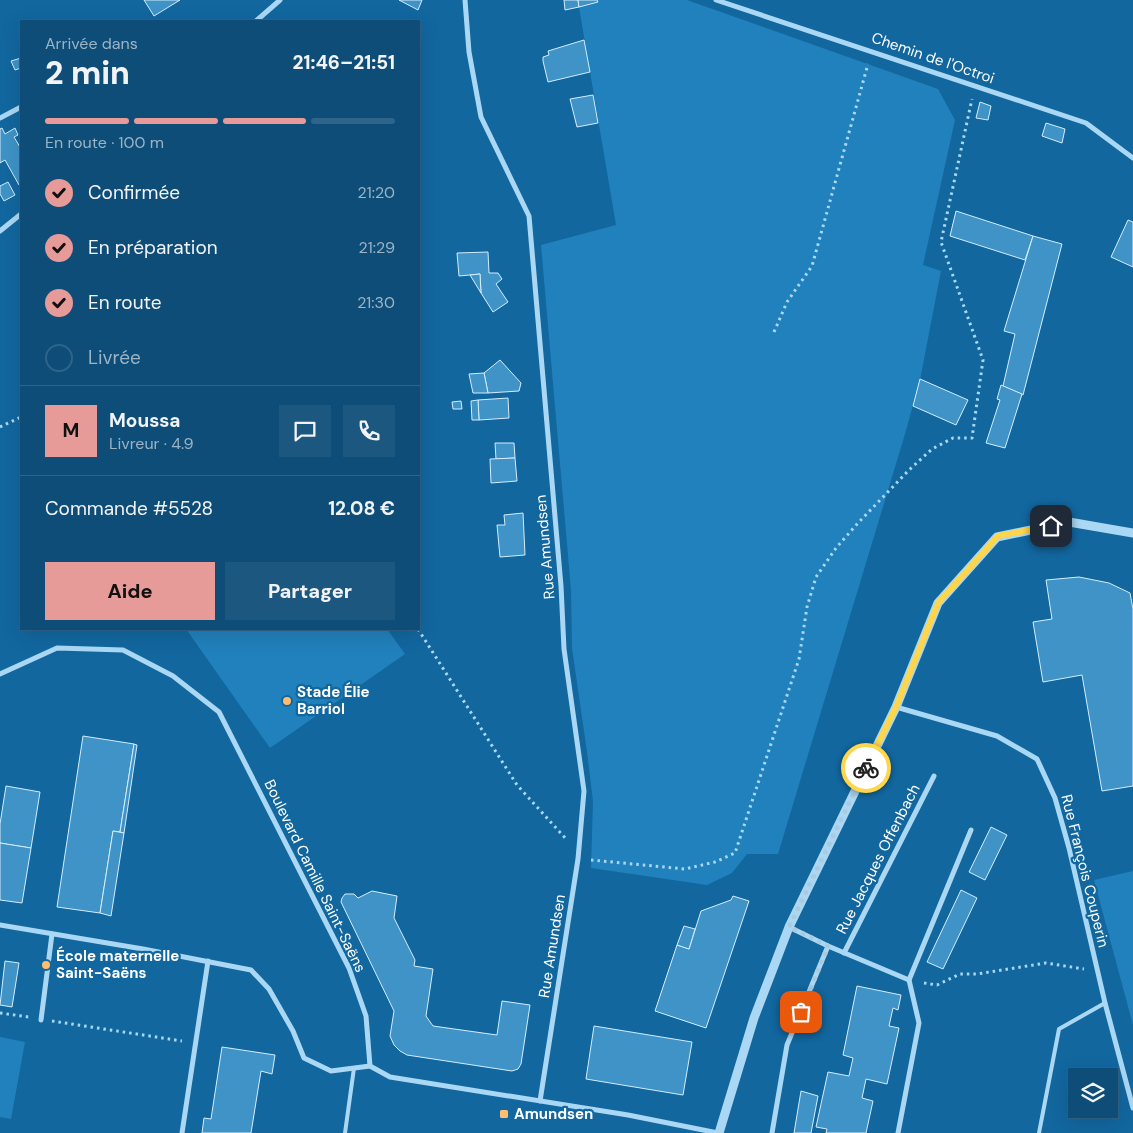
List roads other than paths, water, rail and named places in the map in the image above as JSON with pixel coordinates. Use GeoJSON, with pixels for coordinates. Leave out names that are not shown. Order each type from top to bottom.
{"type":"FeatureCollection","features":[{"type":"Feature","properties":{"kind":"street"},"geometry":{"type":"LineString","coordinates":[[257,20],[280,0]]}},
{"type":"Feature","properties":{"kind":"street","name":"Rue Amundsen"},"geometry":{"type":"LineString","coordinates":[[465,0],[469,52],[481,117],[529,216],[561,586],[564,649],[584,790],[578,859],[540,1101]]}},
{"type":"Feature","properties":{"kind":"street","name":"Chemin de l'Octroi"},"geometry":{"type":"LineString","coordinates":[[716,0],[1086,123],[1133,158]]}},
{"type":"Feature","properties":{"kind":"street"},"geometry":{"type":"LineString","coordinates":[[0,118],[20,108]]}},
{"type":"Feature","properties":{"kind":"street"},"geometry":{"type":"LineString","coordinates":[[0,231],[20,215]]}},
{"type":"Feature","properties":{"kind":"street"},"geometry":{"type":"LineString","coordinates":[[0,925],[251,970],[269,989],[304,1058],[331,1071],[370,1066],[390,1077],[628,1115],[719,1133],[754,1018],[789,927],[896,707],[938,603],[998,536],[1069,522],[1133,533]]}},
{"type":"Feature","properties":{"kind":"street","name":"Boulevard Camille Saint-Saëns"},"geometry":{"type":"LineString","coordinates":[[0,674],[57,648],[122,650],[173,676],[219,712],[349,968],[366,1016],[370,1066]]}},
{"type":"Feature","properties":{"kind":"street","name":"Rue François Couperin"},"geometry":{"type":"LineString","coordinates":[[896,707],[997,736],[1037,759],[1054,798],[1069,848],[1105,1003],[1133,1108]]}},
{"type":"Feature","properties":{"kind":"street","name":"Rue Jacques Offenbach"},"geometry":{"type":"LineString","coordinates":[[844,953],[934,776]]}},
{"type":"Feature","properties":{"kind":"street"},"geometry":{"type":"LineString","coordinates":[[898,1133],[919,1023],[908,980],[971,830]]}},
{"type":"Feature","properties":{"kind":"street","name":"Rue Jacques Offenbach"},"geometry":{"type":"LineString","coordinates":[[789,927],[908,980]]}},
{"type":"Feature","properties":{"kind":"street"},"geometry":{"type":"LineString","coordinates":[[41,1020],[52,934]]}},
{"type":"Feature","properties":{"kind":"street","name":"Rue Jacques Offenbach"},"geometry":{"type":"LineString","coordinates":[[772,1133],[787,1045],[828,946]]}},
{"type":"Feature","properties":{"kind":"street"},"geometry":{"type":"LineString","coordinates":[[182,1133],[208,961]]}},
{"type":"Feature","properties":{"kind":"lane"},"geometry":{"type":"LineString","coordinates":[[1039,1133],[1059,1029],[1105,1003]]}},
{"type":"Feature","properties":{"kind":"lane"},"geometry":{"type":"LineString","coordinates":[[345,1133],[354,1068]]}},
{"type":"Feature","properties":{"kind":"place","name":"Stade Élie Barriol"},"geometry":{"type":"Point","coordinates":[287,701]}},
{"type":"Feature","properties":{"kind":"place","name":"École maternelle Saint-Saëns"},"geometry":{"type":"Point","coordinates":[46,965]}},
{"type":"Feature","properties":{"kind":"place","name":"Amundsen"},"geometry":{"type":"Point","coordinates":[504,1114]}}]}
